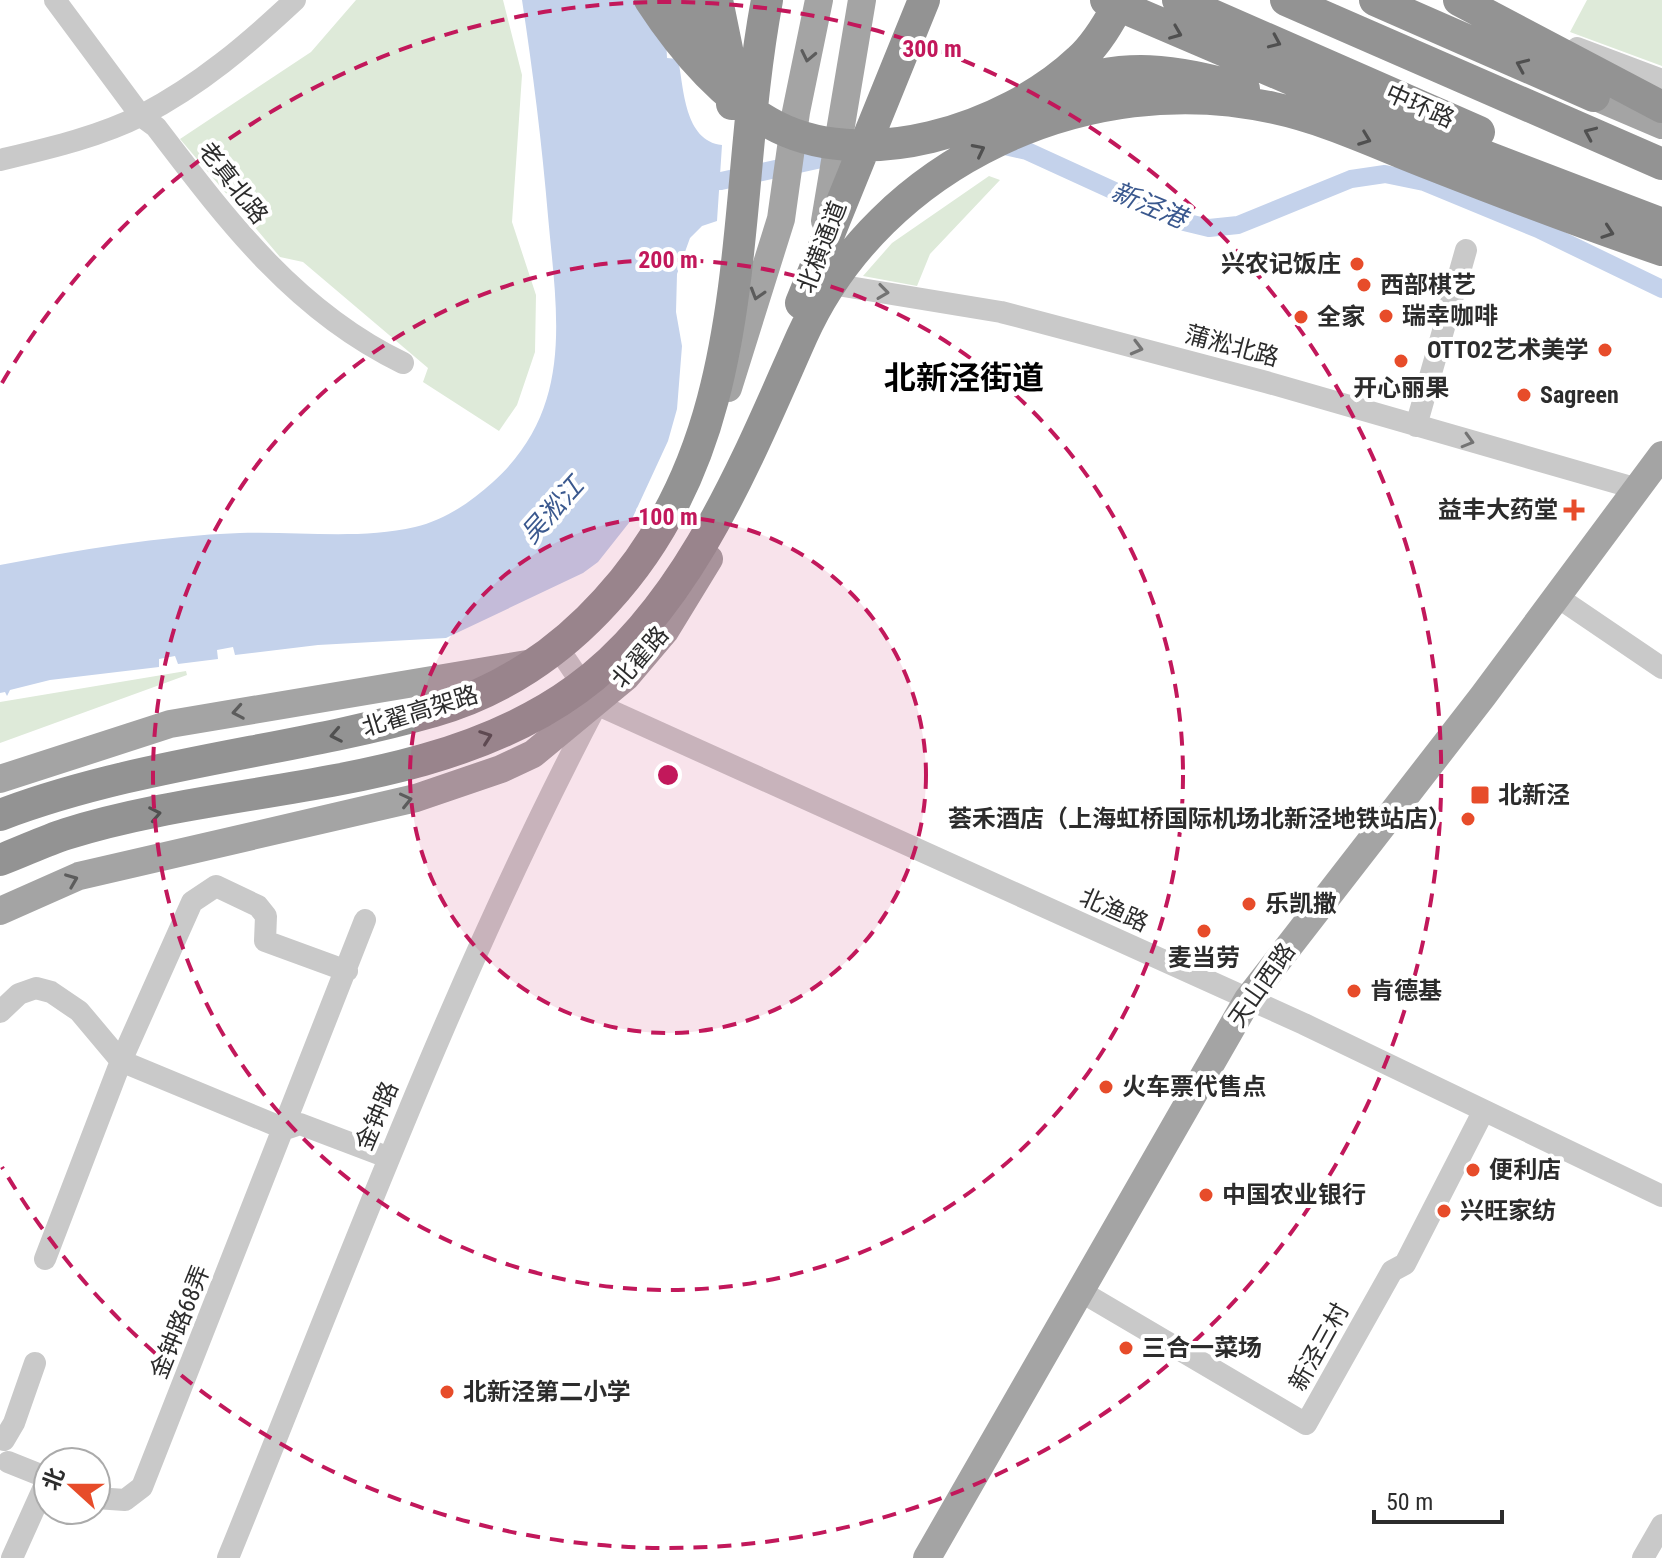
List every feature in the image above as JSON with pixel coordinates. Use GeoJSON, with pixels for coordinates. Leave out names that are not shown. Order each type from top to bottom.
{"type":"FeatureCollection","features":[{"type":"Feature","properties":{"kind":"highway"},"geometry":{"type":"LineString","coordinates":[[650,0],[674,36],[723,86],[769,123],[839,144],[870,146],[913,142],[1086,77],[1128,70],[1161,69],[1250,91],[1561,215],[1662,250]]}},
{"type":"Feature","properties":{"kind":"highway"},"geometry":{"type":"LineString","coordinates":[[685,0],[701,49],[723,86]]}},
{"type":"Feature","properties":{"kind":"highway"},"geometry":{"type":"LineString","coordinates":[[717,0],[728,54],[734,138],[735,275]]}},
{"type":"Feature","properties":{"kind":"highway"},"geometry":{"type":"LineString","coordinates":[[735,275],[744,51],[750,0]]}},
{"type":"Feature","properties":{"kind":"highway"},"geometry":{"type":"LineString","coordinates":[[735,275],[756,62],[767,0]]}},
{"type":"Feature","properties":{"kind":"highway"},"geometry":{"type":"LineString","coordinates":[[727,496],[840,164],[904,0]]}},
{"type":"Feature","properties":{"kind":"highway","name":"北横通道"},"geometry":{"type":"LineString","coordinates":[[727,496],[858,155],[924,0]]}},
{"type":"Feature","properties":{"kind":"highway"},"geometry":{"type":"LineString","coordinates":[[1106,0],[1349,104],[1662,224]]}},
{"type":"Feature","properties":{"kind":"highway"},"geometry":{"type":"LineString","coordinates":[[997,113],[1040,90],[1080,60],[1109,23],[1121,0]]}},
{"type":"Feature","properties":{"kind":"highway","name":"中环路"},"geometry":{"type":"LineString","coordinates":[[1178,0],[1662,212]]}},
{"type":"Feature","properties":{"kind":"highway","name":"中环路"},"geometry":{"type":"LineString","coordinates":[[1286,0],[1662,164]]}},
{"type":"Feature","properties":{"kind":"highway"},"geometry":{"type":"LineString","coordinates":[[1375,0],[1662,107]]}},
{"type":"Feature","properties":{"kind":"highway"},"geometry":{"type":"LineString","coordinates":[[1459,0],[1592,83]]}},
{"type":"Feature","properties":{"kind":"highway"},"geometry":{"type":"LineString","coordinates":[[1490,0],[1592,83]]}},
{"type":"Feature","properties":{"kind":"highway"},"geometry":{"type":"LineString","coordinates":[[727,496],[760,436],[820,295],[864,239],[913,191],[944,169],[1022,130],[1107,106],[1158,100],[1225,101],[1274,108],[1330,125]]}},
{"type":"Feature","properties":{"kind":"highway","name":"北翟高架路"},"geometry":{"type":"LineString","coordinates":[[0,815],[59,793],[358,730],[438,710],[498,686],[551,653],[591,618],[631,575],[659,535],[695,463],[724,346],[735,275]]}},
{"type":"Feature","properties":{"kind":"highway","name":"北翟高架路"},"geometry":{"type":"LineString","coordinates":[[0,860],[67,834],[364,774],[449,751],[510,728],[578,689],[623,647],[661,602],[696,552],[727,496]]}},
{"type":"Feature","properties":{"kind":"main road","name":"北翟路"},"geometry":{"type":"LineString","coordinates":[[0,779],[170,724],[513,667],[562,654],[619,609],[644,576],[701,475],[781,219],[796,112],[819,0]]}},
{"type":"Feature","properties":{"kind":"main road","name":"北翟路"},"geometry":{"type":"LineString","coordinates":[[0,911],[79,876],[416,798],[501,769],[533,754],[596,704],[665,631],[706,567],[736,501],[829,210],[846,84],[862,0]]}},
{"type":"Feature","properties":{"kind":"main road"},"geometry":{"type":"LineString","coordinates":[[1592,83],[1662,125]]}},
{"type":"Feature","properties":{"kind":"main road","name":"天山西路"},"geometry":{"type":"LineString","coordinates":[[927,1558],[1248,999],[1662,455]]}},
{"type":"Feature","properties":{"kind":"street","name":"老真北路"},"geometry":{"type":"LineString","coordinates":[[55,0],[141,116],[156,127],[236,231],[281,279],[345,332],[403,363]]}},
{"type":"Feature","properties":{"kind":"street"},"geometry":{"type":"LineString","coordinates":[[0,160],[44,149],[141,116],[233,58],[295,0]]}},
{"type":"Feature","properties":{"kind":"street"},"geometry":{"type":"LineString","coordinates":[[1448,0],[1662,80]]}},
{"type":"Feature","properties":{"kind":"street"},"geometry":{"type":"LineString","coordinates":[[1416,426],[1466,250]]}},
{"type":"Feature","properties":{"kind":"street","name":"蒲淞北路"},"geometry":{"type":"LineString","coordinates":[[806,280],[1001,312],[1638,489]]}},
{"type":"Feature","properties":{"kind":"street"},"geometry":{"type":"LineString","coordinates":[[1556,596],[1662,668]]}},
{"type":"Feature","properties":{"kind":"street"},"geometry":{"type":"LineString","coordinates":[[562,654],[596,704]]}},
{"type":"Feature","properties":{"kind":"street","name":"北渔路"},"geometry":{"type":"LineString","coordinates":[[596,704],[1248,999],[1662,1196]]}},
{"type":"Feature","properties":{"kind":"street","name":"金钟路"},"geometry":{"type":"LineString","coordinates":[[228,1558],[360,1234],[387,1157],[539,814],[596,704]]}},
{"type":"Feature","properties":{"kind":"street"},"geometry":{"type":"LineString","coordinates":[[45,1259],[121,1061],[192,902],[216,886],[258,906],[266,916],[265,941],[347,971]]}},
{"type":"Feature","properties":{"kind":"street","name":"金钟路68弄"},"geometry":{"type":"LineString","coordinates":[[112,1499],[125,1500],[142,1487],[365,920]]}},
{"type":"Feature","properties":{"kind":"street"},"geometry":{"type":"LineString","coordinates":[[0,1012],[19,994],[36,988],[51,992],[79,1011],[121,1061],[285,1129],[300,1124],[387,1157]]}},
{"type":"Feature","properties":{"kind":"street","name":"新泾三村"},"geometry":{"type":"LineString","coordinates":[[1080,1291],[1306,1424],[1392,1271],[1405,1264],[1483,1112]]}},
{"type":"Feature","properties":{"kind":"street"},"geometry":{"type":"LineString","coordinates":[[32,1469],[3,1452],[35,1363]]}},
{"type":"Feature","properties":{"kind":"street"},"geometry":{"type":"LineString","coordinates":[[12,1558],[32,1514]]}},
{"type":"Feature","properties":{"kind":"street"},"geometry":{"type":"LineString","coordinates":[[1643,1558],[1662,1525]]}},
{"type":"Feature","properties":{"kind":"green space"},"geometry":{"type":"Polygon","coordinates":[[[356,0],[503,0],[522,75],[512,222],[536,295],[535,352],[517,405],[499,431],[423,382],[428,368],[303,262],[280,257],[180,139],[311,52],[356,0]]]}},
{"type":"Feature","properties":{"kind":"green space"},"geometry":{"type":"Polygon","coordinates":[[[1587,0],[1662,0],[1662,66],[1570,32],[1587,0]]]}},
{"type":"Feature","properties":{"kind":"green space"},"geometry":{"type":"Polygon","coordinates":[[[989,176],[1000,180],[930,254],[917,286],[863,276],[892,243],[989,176]]]}},
{"type":"Feature","properties":{"kind":"green space"},"geometry":{"type":"Polygon","coordinates":[[[186,671],[187,675],[0,743],[0,702],[186,671]]]}},
{"type":"Feature","properties":{"kind":"water","name":"吴淞江"},"geometry":{"type":"Polygon","coordinates":[[[522,0],[664,0],[667,58],[678,59],[693,124],[709,141],[722,145],[717,221],[702,226],[690,238],[677,274],[676,312],[682,346],[677,409],[668,441],[632,519],[598,562],[583,573],[446,638],[318,645],[235,655],[233,647],[217,650],[218,659],[178,664],[175,656],[159,659],[159,667],[50,680],[10,690],[7,696],[5,692],[0,693],[0,565],[179,537],[240,533],[372,533],[415,527],[437,520],[467,503],[493,482],[519,453],[537,423],[549,391],[555,358],[556,324],[543,162],[522,0]]]}},
{"type":"Feature","properties":{"kind":"waterway","name":"新泾港"},"geometry":{"type":"LineString","coordinates":[[996,144],[1027,151],[1180,221],[1209,228],[1238,225],[1351,179],[1385,174],[1424,182],[1538,229],[1662,289]]}},
{"type":"Feature","properties":{"kind":"waterway","name":"新泾港"},"geometry":{"type":"LineString","coordinates":[[697,182],[721,181],[844,154]]}},
{"type":"Feature","properties":{"kind":"place","name":"兴农记饭庄"},"geometry":{"type":"Point","coordinates":[1357,264]}},
{"type":"Feature","properties":{"kind":"place","name":"西部棋艺"},"geometry":{"type":"Point","coordinates":[1364,285]}},
{"type":"Feature","properties":{"kind":"place","name":"瑞幸咖啡"},"geometry":{"type":"Point","coordinates":[1386,316]}},
{"type":"Feature","properties":{"kind":"place","name":"全家"},"geometry":{"type":"Point","coordinates":[1301,317]}},
{"type":"Feature","properties":{"kind":"place","name":"OTTO2艺术美学"},"geometry":{"type":"Point","coordinates":[1605,350]}},
{"type":"Feature","properties":{"kind":"place","name":"开心丽果"},"geometry":{"type":"Point","coordinates":[1401,361]}},
{"type":"Feature","properties":{"kind":"place","name":"Sagreen"},"geometry":{"type":"Point","coordinates":[1524,395]}},
{"type":"Feature","properties":{"kind":"place","name":"益丰大药堂"},"geometry":{"type":"Point","coordinates":[1574,510]}},
{"type":"Feature","properties":{"kind":"place","name":"北新泾"},"geometry":{"type":"Point","coordinates":[1480,795]}},
{"type":"Feature","properties":{"kind":"place","name":"荟禾酒店（上海虹桥国际机场北新泾地铁站店）"},"geometry":{"type":"Point","coordinates":[1468,819]}},
{"type":"Feature","properties":{"kind":"place","name":"乐凯撒"},"geometry":{"type":"Point","coordinates":[1249,904]}},
{"type":"Feature","properties":{"kind":"place","name":"麦当劳"},"geometry":{"type":"Point","coordinates":[1204,931]}},
{"type":"Feature","properties":{"kind":"place","name":"肯德基"},"geometry":{"type":"Point","coordinates":[1354,991]}},
{"type":"Feature","properties":{"kind":"place","name":"火车票代售点"},"geometry":{"type":"Point","coordinates":[1106,1087]}},
{"type":"Feature","properties":{"kind":"place","name":"便利店"},"geometry":{"type":"Point","coordinates":[1473,1170]}},
{"type":"Feature","properties":{"kind":"place","name":"中国农业银行"},"geometry":{"type":"Point","coordinates":[1206,1195]}},
{"type":"Feature","properties":{"kind":"place","name":"兴旺家纺"},"geometry":{"type":"Point","coordinates":[1444,1211]}},
{"type":"Feature","properties":{"kind":"place","name":"三合一菜场"},"geometry":{"type":"Point","coordinates":[1126,1348]}},
{"type":"Feature","properties":{"kind":"place","name":"北新泾第二小学"},"geometry":{"type":"Point","coordinates":[447,1392]}},
{"type":"Feature","properties":{"kind":"district","name":"北新泾街道"},"geometry":{"type":"Point","coordinates":[964,378]}}]}
